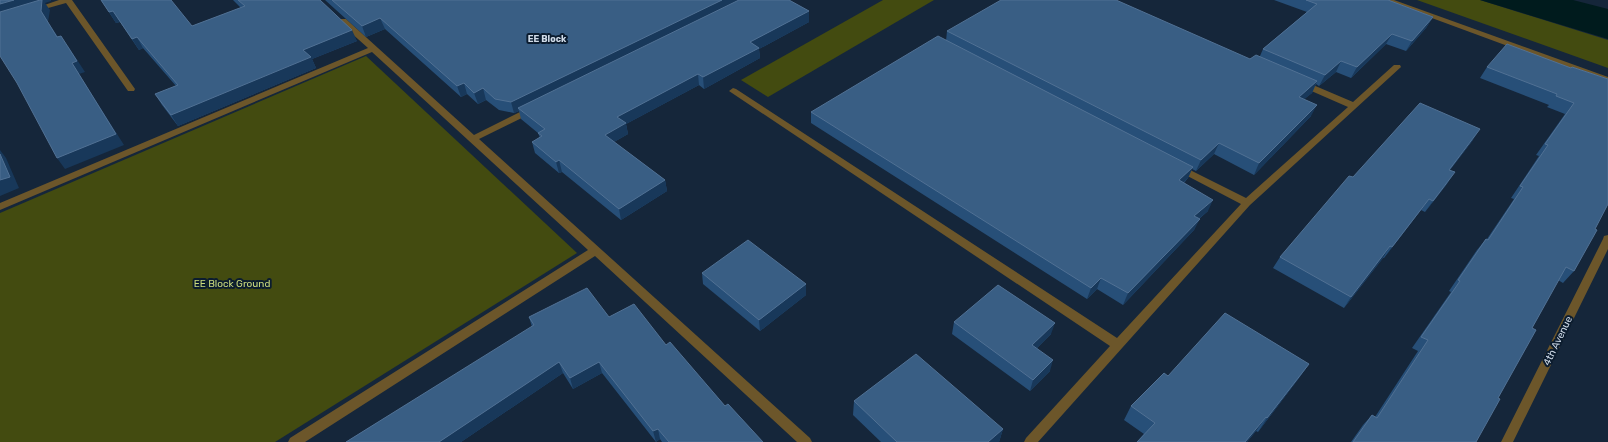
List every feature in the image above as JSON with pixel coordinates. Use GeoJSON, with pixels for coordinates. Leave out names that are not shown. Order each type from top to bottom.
{"type":"FeatureCollection","features":[{"type":"Feature","properties":{"kind":"street"},"geometry":{"type":"LineString","coordinates":[[30,12],[68,0],[131,89]]}},
{"type":"Feature","properties":{"kind":"street"},"geometry":{"type":"LineString","coordinates":[[1387,0],[1608,80]]}},
{"type":"Feature","properties":{"kind":"street"},"geometry":{"type":"LineString","coordinates":[[335,15],[806,442]]}},
{"type":"Feature","properties":{"kind":"street"},"geometry":{"type":"LineString","coordinates":[[0,207],[373,48]]}},
{"type":"Feature","properties":{"kind":"street"},"geometry":{"type":"LineString","coordinates":[[1032,441],[1118,344],[1247,203],[1397,67]]}},
{"type":"Feature","properties":{"kind":"street"},"geometry":{"type":"LineString","coordinates":[[1297,81],[1354,106]]}},
{"type":"Feature","properties":{"kind":"street"},"geometry":{"type":"LineString","coordinates":[[733,91],[1118,344]]}},
{"type":"Feature","properties":{"kind":"street"},"geometry":{"type":"LineString","coordinates":[[472,139],[540,106]]}},
{"type":"Feature","properties":{"kind":"street"},"geometry":{"type":"LineString","coordinates":[[1169,163],[1247,203]]}},
{"type":"Feature","properties":{"kind":"street","name":"4th Avenue"},"geometry":{"type":"LineString","coordinates":[[1507,442],[1608,239]]}},
{"type":"Feature","properties":{"kind":"street"},"geometry":{"type":"LineString","coordinates":[[294,442],[595,251]]}},
{"type":"Feature","properties":{"kind":"green space"},"geometry":{"type":"Polygon","coordinates":[[[883,0],[934,0],[768,97],[741,80],[883,0]]]}},
{"type":"Feature","properties":{"kind":"green space"},"geometry":{"type":"Polygon","coordinates":[[[1417,0],[1480,0],[1608,40],[1608,68],[1417,0]]]}},
{"type":"Feature","properties":{"kind":"green space","name":"EE Block Ground"},"geometry":{"type":"Polygon","coordinates":[[[366,56],[577,253],[275,442],[0,442],[0,213],[366,56]]]}},
{"type":"Feature","properties":{"kind":"shaded area"},"geometry":{"type":"Polygon","coordinates":[[[1480,0],[1573,0],[1608,9],[1608,39],[1480,0]]]}},
{"type":"Feature","properties":{"kind":"building"},"geometry":{"type":"Polygon","coordinates":[[[0,0],[14,0],[0,4],[0,0]]]}},
{"type":"Feature","properties":{"kind":"building"},"geometry":{"type":"Polygon","coordinates":[[[42,0],[41,11],[57,37],[61,36],[77,61],[72,63],[116,134],[57,158],[17,83],[0,56],[0,12],[42,0]]]}},
{"type":"Feature","properties":{"kind":"building"},"geometry":{"type":"Polygon","coordinates":[[[101,0],[171,0],[192,26],[245,6],[238,0],[320,0],[352,30],[303,50],[311,57],[171,115],[155,94],[178,85],[137,37],[132,39],[113,11],[109,12],[101,0]]]}},
{"type":"Feature","properties":{"kind":"building"},"geometry":{"type":"Polygon","coordinates":[[[332,0],[722,0],[511,102],[495,99],[483,88],[474,93],[464,83],[457,86],[380,18],[362,26],[332,0]]]}},
{"type":"Feature","properties":{"kind":"building"},"geometry":{"type":"Polygon","coordinates":[[[739,0],[789,0],[809,11],[750,42],[759,48],[703,77],[698,74],[617,117],[626,123],[605,135],[665,180],[619,209],[559,160],[556,162],[532,142],[542,136],[538,133],[545,129],[518,108],[739,0]]]}},
{"type":"Feature","properties":{"kind":"building"},"geometry":{"type":"Polygon","coordinates":[[[1001,0],[1116,0],[1250,59],[1256,55],[1317,81],[1299,97],[1317,105],[1259,163],[1219,143],[1201,160],[947,31],[1001,0]]]}},
{"type":"Feature","properties":{"kind":"building"},"geometry":{"type":"Polygon","coordinates":[[[1306,0],[1388,0],[1433,17],[1412,41],[1392,34],[1357,67],[1341,61],[1325,75],[1263,49],[1317,4],[1306,0]]]}},
{"type":"Feature","properties":{"kind":"building"},"geometry":{"type":"Polygon","coordinates":[[[938,36],[1193,167],[1179,180],[1213,200],[1194,216],[1200,219],[1128,293],[1101,278],[1091,288],[811,112],[938,36]]]}},
{"type":"Feature","properties":{"kind":"building"},"geometry":{"type":"Polygon","coordinates":[[[1507,44],[1571,68],[1572,67],[1608,79],[1608,204],[1595,229],[1597,230],[1574,271],[1566,267],[1532,328],[1536,330],[1498,398],[1500,399],[1476,442],[1353,442],[1372,415],[1377,418],[1428,340],[1421,337],[1460,281],[1458,280],[1486,239],[1488,240],[1523,187],[1520,186],[1548,145],[1545,144],[1574,103],[1556,96],[1557,94],[1487,67],[1507,44]]]}},
{"type":"Feature","properties":{"kind":"building"},"geometry":{"type":"Polygon","coordinates":[[[1420,103],[1480,129],[1449,170],[1455,172],[1433,201],[1429,199],[1392,247],[1390,246],[1351,297],[1280,257],[1349,176],[1353,177],[1420,103]]]}},
{"type":"Feature","properties":{"kind":"building"},"geometry":{"type":"Polygon","coordinates":[[[0,154],[10,177],[0,180],[0,154]]]}},
{"type":"Feature","properties":{"kind":"building"},"geometry":{"type":"Polygon","coordinates":[[[748,240],[806,284],[759,320],[702,273],[748,240]]]}},
{"type":"Feature","properties":{"kind":"building"},"geometry":{"type":"Polygon","coordinates":[[[998,285],[1055,323],[1032,345],[1053,360],[1033,380],[954,322],[998,285]]]}},
{"type":"Feature","properties":{"kind":"building"},"geometry":{"type":"Polygon","coordinates":[[[587,288],[609,317],[634,304],[666,345],[670,342],[725,406],[728,404],[763,442],[669,442],[658,429],[653,431],[599,362],[570,378],[559,362],[439,442],[346,442],[534,325],[529,317],[587,288]]]}},
{"type":"Feature","properties":{"kind":"building"},"geometry":{"type":"Polygon","coordinates":[[[1225,313],[1309,364],[1267,418],[1266,417],[1245,442],[1137,442],[1155,423],[1131,406],[1164,373],[1168,376],[1225,313]]]}},
{"type":"Feature","properties":{"kind":"building"},"geometry":{"type":"Polygon","coordinates":[[[916,354],[1003,429],[988,442],[897,442],[854,401],[916,354]]]}},
{"type":"Feature","properties":{"kind":"district","name":"EE Block"},"geometry":{"type":"Point","coordinates":[547,39]}}]}
